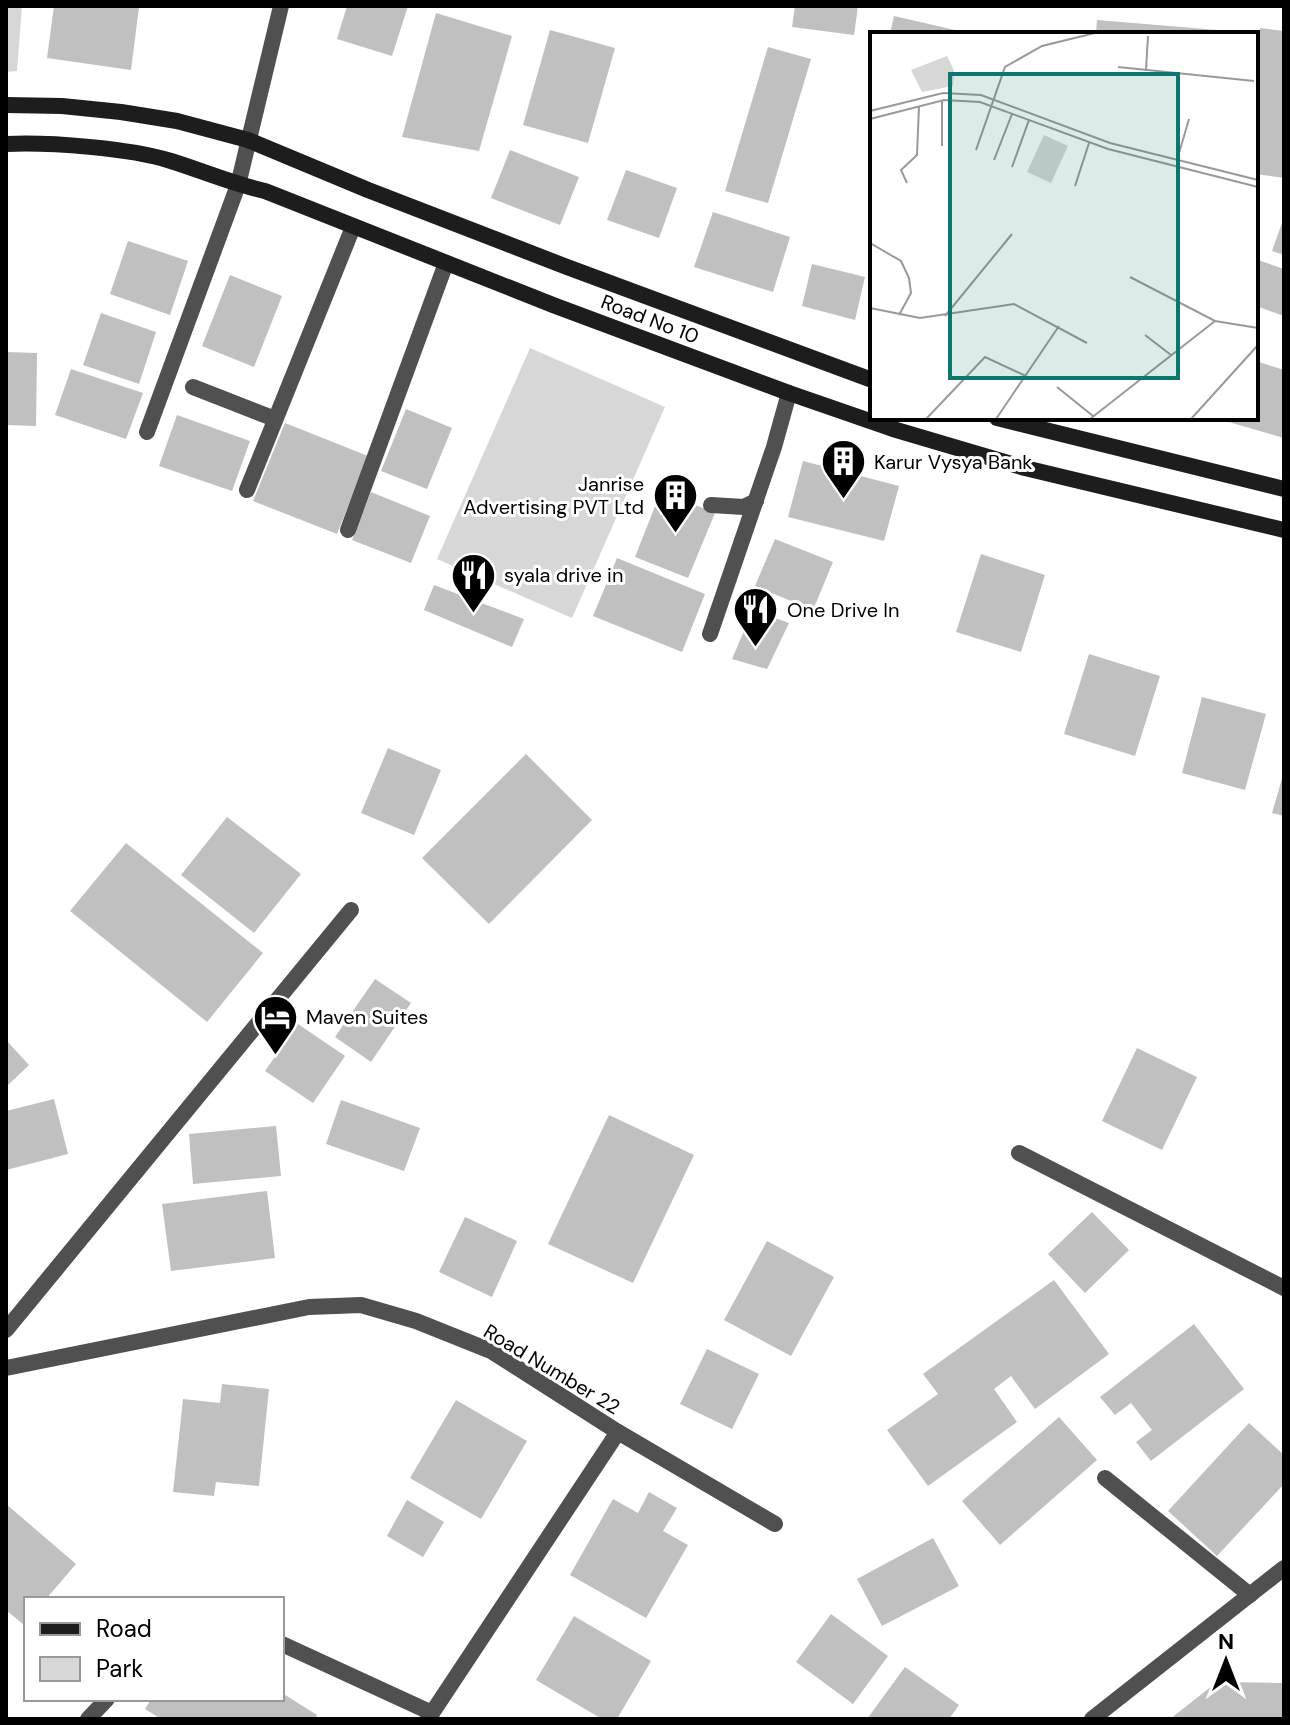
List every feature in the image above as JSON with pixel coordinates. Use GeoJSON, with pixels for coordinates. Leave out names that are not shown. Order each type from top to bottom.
{"type":"FeatureCollection","features":[{"type":"Feature","properties":{"kind":"main road","name":"Road No 10"},"geometry":{"type":"LineString","coordinates":[[6,105],[62,106],[121,112],[177,121],[248,140],[510,245],[870,379]]}},
{"type":"Feature","properties":{"kind":"main road","name":"Road No 10"},"geometry":{"type":"LineString","coordinates":[[6,144],[60,145],[169,160],[238,185],[265,191],[789,393],[893,429],[1025,468],[1284,530]]}},
{"type":"Feature","properties":{"kind":"main road"},"geometry":{"type":"LineString","coordinates":[[1005,420],[1284,489]]}},
{"type":"Feature","properties":{"kind":"street"},"geometry":{"type":"LineString","coordinates":[[147,432],[238,185],[281,6]]}},
{"type":"Feature","properties":{"kind":"street"},"geometry":{"type":"LineString","coordinates":[[247,490],[353,227]]}},
{"type":"Feature","properties":{"kind":"street"},"geometry":{"type":"LineString","coordinates":[[348,530],[446,263]]}},
{"type":"Feature","properties":{"kind":"street"},"geometry":{"type":"LineString","coordinates":[[193,387],[275,419]]}},
{"type":"Feature","properties":{"kind":"street"},"geometry":{"type":"LineString","coordinates":[[710,634],[789,393]]}},
{"type":"Feature","properties":{"kind":"street"},"geometry":{"type":"LineString","coordinates":[[711,505],[744,507],[756,501]]}},
{"type":"Feature","properties":{"kind":"street"},"geometry":{"type":"LineString","coordinates":[[6,1330],[351,910]]}},
{"type":"Feature","properties":{"kind":"street"},"geometry":{"type":"LineString","coordinates":[[1019,1153],[1284,1288]]}},
{"type":"Feature","properties":{"kind":"street","name":"Road Number 22"},"geometry":{"type":"LineString","coordinates":[[6,1368],[309,1307],[361,1305],[416,1321],[491,1351],[618,1432],[775,1524]]}},
{"type":"Feature","properties":{"kind":"street"},"geometry":{"type":"LineString","coordinates":[[284,1645],[430,1716],[618,1432]]}},
{"type":"Feature","properties":{"kind":"street"},"geometry":{"type":"LineString","coordinates":[[1105,1478],[1250,1595]]}},
{"type":"Feature","properties":{"kind":"street"},"geometry":{"type":"LineString","coordinates":[[1092,1719],[1284,1568]]}},
{"type":"Feature","properties":{"kind":"street"},"geometry":{"type":"LineString","coordinates":[[88,1719],[105,1701]]}},
{"type":"Feature","properties":{"kind":"green space"},"geometry":{"type":"Polygon","coordinates":[[[6,6],[22,6],[17,71],[6,72],[6,6]]]}},
{"type":"Feature","properties":{"kind":"green space"},"geometry":{"type":"Polygon","coordinates":[[[530,348],[665,407],[572,618],[437,559],[530,348]]]}},
{"type":"Feature","properties":{"kind":"building"},"geometry":{"type":"Polygon","coordinates":[[[54,6],[139,7],[131,70],[47,58],[54,6]]]}},
{"type":"Feature","properties":{"kind":"building"},"geometry":{"type":"Polygon","coordinates":[[[347,6],[408,6],[392,56],[337,39],[347,6]]]}},
{"type":"Feature","properties":{"kind":"building"},"geometry":{"type":"Polygon","coordinates":[[[795,6],[858,6],[854,35],[792,27],[795,6]]]}},
{"type":"Feature","properties":{"kind":"building"},"geometry":{"type":"Polygon","coordinates":[[[436,13],[512,36],[479,151],[402,137],[436,13]]]}},
{"type":"Feature","properties":{"kind":"building"},"geometry":{"type":"Polygon","coordinates":[[[894,16],[964,32],[890,32],[894,16]]]}},
{"type":"Feature","properties":{"kind":"building"},"geometry":{"type":"Polygon","coordinates":[[[1097,20],[1230,31],[1230,32],[1096,32],[1097,20]]]}},
{"type":"Feature","properties":{"kind":"building"},"geometry":{"type":"Polygon","coordinates":[[[1260,28],[1284,31],[1284,178],[1258,174],[1260,28]]]}},
{"type":"Feature","properties":{"kind":"building"},"geometry":{"type":"Polygon","coordinates":[[[550,30],[615,48],[588,143],[523,125],[550,30]]]}},
{"type":"Feature","properties":{"kind":"building"},"geometry":{"type":"Polygon","coordinates":[[[768,47],[811,59],[768,203],[725,191],[768,47]]]}},
{"type":"Feature","properties":{"kind":"building"},"geometry":{"type":"Polygon","coordinates":[[[510,150],[579,177],[560,225],[491,198],[510,150]]]}},
{"type":"Feature","properties":{"kind":"building"},"geometry":{"type":"Polygon","coordinates":[[[626,170],[677,188],[659,238],[607,220],[626,170]]]}},
{"type":"Feature","properties":{"kind":"building"},"geometry":{"type":"Polygon","coordinates":[[[713,212],[790,237],[773,292],[694,267],[713,212]]]}},
{"type":"Feature","properties":{"kind":"building"},"geometry":{"type":"Polygon","coordinates":[[[1284,217],[1284,255],[1272,251],[1284,217]]]}},
{"type":"Feature","properties":{"kind":"building"},"geometry":{"type":"Polygon","coordinates":[[[128,241],[188,261],[170,315],[110,294],[128,241]]]}},
{"type":"Feature","properties":{"kind":"building"},"geometry":{"type":"Polygon","coordinates":[[[1258,260],[1284,269],[1284,316],[1258,307],[1258,260]]]}},
{"type":"Feature","properties":{"kind":"building"},"geometry":{"type":"Polygon","coordinates":[[[812,264],[865,277],[855,320],[802,306],[812,264]]]}},
{"type":"Feature","properties":{"kind":"building"},"geometry":{"type":"Polygon","coordinates":[[[230,275],[282,296],[254,367],[202,346],[230,275]]]}},
{"type":"Feature","properties":{"kind":"building"},"geometry":{"type":"Polygon","coordinates":[[[101,313],[156,332],[139,384],[83,365],[101,313]]]}},
{"type":"Feature","properties":{"kind":"building"},"geometry":{"type":"Polygon","coordinates":[[[6,352],[37,353],[36,426],[6,425],[6,352]]]}},
{"type":"Feature","properties":{"kind":"building"},"geometry":{"type":"Polygon","coordinates":[[[1258,362],[1284,370],[1284,438],[1221,420],[1258,420],[1258,362]]]}},
{"type":"Feature","properties":{"kind":"building"},"geometry":{"type":"Polygon","coordinates":[[[71,369],[143,393],[126,439],[55,415],[71,369]]]}},
{"type":"Feature","properties":{"kind":"building"},"geometry":{"type":"Polygon","coordinates":[[[406,409],[452,428],[427,489],[381,471],[406,409]]]}},
{"type":"Feature","properties":{"kind":"building"},"geometry":{"type":"Polygon","coordinates":[[[177,415],[250,441],[232,491],[159,466],[177,415]]]}},
{"type":"Feature","properties":{"kind":"building"},"geometry":{"type":"Polygon","coordinates":[[[285,423],[368,456],[337,534],[253,501],[285,423]]]}},
{"type":"Feature","properties":{"kind":"building","name":"Karur Vysya Bank"},"geometry":{"type":"Polygon","coordinates":[[[803,461],[899,486],[884,541],[788,517],[803,461]]]}},
{"type":"Feature","properties":{"kind":"building","name":"Janrise Advertising PVT Ltd"},"geometry":{"type":"Polygon","coordinates":[[[661,491],[715,513],[688,578],[635,557],[661,491]]]}},
{"type":"Feature","properties":{"kind":"building"},"geometry":{"type":"Polygon","coordinates":[[[371,492],[430,516],[411,563],[352,540],[371,492]]]}},
{"type":"Feature","properties":{"kind":"building"},"geometry":{"type":"Polygon","coordinates":[[[775,539],[833,562],[813,610],[755,586],[775,539]]]}},
{"type":"Feature","properties":{"kind":"building"},"geometry":{"type":"Polygon","coordinates":[[[981,554],[1045,575],[1021,652],[956,632],[981,554]]]}},
{"type":"Feature","properties":{"kind":"building"},"geometry":{"type":"Polygon","coordinates":[[[617,558],[705,594],[682,652],[593,616],[617,558]]]}},
{"type":"Feature","properties":{"kind":"building","name":"syala drive in"},"geometry":{"type":"Polygon","coordinates":[[[434,585],[524,619],[512,647],[424,610],[434,585]]]}},
{"type":"Feature","properties":{"kind":"building","name":"One Drive In"},"geometry":{"type":"Polygon","coordinates":[[[753,610],[789,623],[767,669],[732,659],[753,610]]]}},
{"type":"Feature","properties":{"kind":"building"},"geometry":{"type":"Polygon","coordinates":[[[1089,654],[1160,676],[1135,756],[1064,734],[1089,654]]]}},
{"type":"Feature","properties":{"kind":"building"},"geometry":{"type":"Polygon","coordinates":[[[1202,697],[1266,714],[1245,790],[1182,773],[1202,697]]]}},
{"type":"Feature","properties":{"kind":"building"},"geometry":{"type":"Polygon","coordinates":[[[388,748],[441,770],[414,835],[361,813],[388,748]]]}},
{"type":"Feature","properties":{"kind":"building"},"geometry":{"type":"Polygon","coordinates":[[[526,754],[592,820],[489,924],[422,858],[526,754]]]}},
{"type":"Feature","properties":{"kind":"building"},"geometry":{"type":"Polygon","coordinates":[[[1284,776],[1284,816],[1272,813],[1284,776]]]}},
{"type":"Feature","properties":{"kind":"building"},"geometry":{"type":"Polygon","coordinates":[[[227,817],[301,874],[254,933],[181,875],[227,817]]]}},
{"type":"Feature","properties":{"kind":"building"},"geometry":{"type":"Polygon","coordinates":[[[126,843],[263,953],[207,1022],[70,911],[126,843]]]}},
{"type":"Feature","properties":{"kind":"building"},"geometry":{"type":"Polygon","coordinates":[[[375,979],[411,1003],[371,1062],[335,1037],[375,979]]]}},
{"type":"Feature","properties":{"kind":"building"},"geometry":{"type":"Polygon","coordinates":[[[298,1024],[345,1056],[313,1103],[265,1071],[298,1024]]]}},
{"type":"Feature","properties":{"kind":"building"},"geometry":{"type":"Polygon","coordinates":[[[6,1040],[29,1065],[6,1087],[6,1040]]]}},
{"type":"Feature","properties":{"kind":"building"},"geometry":{"type":"Polygon","coordinates":[[[1137,1048],[1197,1077],[1162,1150],[1102,1121],[1137,1048]]]}},
{"type":"Feature","properties":{"kind":"building"},"geometry":{"type":"Polygon","coordinates":[[[54,1099],[68,1154],[6,1170],[6,1111],[54,1099]]]}},
{"type":"Feature","properties":{"kind":"building"},"geometry":{"type":"Polygon","coordinates":[[[341,1100],[420,1128],[404,1171],[326,1144],[341,1100]]]}},
{"type":"Feature","properties":{"kind":"building"},"geometry":{"type":"Polygon","coordinates":[[[609,1115],[694,1155],[633,1283],[548,1244],[609,1115]]]}},
{"type":"Feature","properties":{"kind":"building"},"geometry":{"type":"Polygon","coordinates":[[[276,1126],[281,1176],[193,1184],[189,1134],[276,1126]]]}},
{"type":"Feature","properties":{"kind":"building"},"geometry":{"type":"Polygon","coordinates":[[[267,1191],[275,1258],[171,1271],[162,1204],[267,1191]]]}},
{"type":"Feature","properties":{"kind":"building"},"geometry":{"type":"Polygon","coordinates":[[[1092,1212],[1129,1250],[1085,1293],[1048,1254],[1092,1212]]]}},
{"type":"Feature","properties":{"kind":"building"},"geometry":{"type":"Polygon","coordinates":[[[465,1217],[517,1241],[492,1297],[439,1272],[465,1217]]]}},
{"type":"Feature","properties":{"kind":"building"},"geometry":{"type":"Polygon","coordinates":[[[767,1241],[834,1277],[791,1356],[724,1320],[767,1241]]]}},
{"type":"Feature","properties":{"kind":"building"},"geometry":{"type":"Polygon","coordinates":[[[1054,1280],[1109,1354],[1035,1409],[1011,1376],[994,1389],[1017,1422],[928,1486],[887,1430],[938,1394],[923,1374],[1054,1280]]]}},
{"type":"Feature","properties":{"kind":"building"},"geometry":{"type":"Polygon","coordinates":[[[1194,1324],[1244,1389],[1151,1461],[1136,1442],[1152,1430],[1131,1403],[1115,1415],[1100,1397],[1194,1324]]]}},
{"type":"Feature","properties":{"kind":"building"},"geometry":{"type":"Polygon","coordinates":[[[707,1349],[759,1374],[732,1429],[680,1404],[707,1349]]]}},
{"type":"Feature","properties":{"kind":"building"},"geometry":{"type":"Polygon","coordinates":[[[222,1384],[269,1389],[259,1486],[216,1482],[214,1496],[173,1492],[183,1399],[220,1403],[222,1384]]]}},
{"type":"Feature","properties":{"kind":"building"},"geometry":{"type":"Polygon","coordinates":[[[456,1400],[527,1441],[481,1519],[410,1478],[456,1400]]]}},
{"type":"Feature","properties":{"kind":"building"},"geometry":{"type":"Polygon","coordinates":[[[1059,1417],[1097,1460],[1000,1545],[962,1501],[1059,1417]]]}},
{"type":"Feature","properties":{"kind":"building"},"geometry":{"type":"Polygon","coordinates":[[[1249,1423],[1284,1455],[1284,1484],[1217,1556],[1168,1511],[1249,1423]]]}},
{"type":"Feature","properties":{"kind":"building"},"geometry":{"type":"Polygon","coordinates":[[[649,1492],[677,1508],[663,1531],[688,1545],[646,1618],[570,1575],[613,1499],[638,1513],[649,1492]]]}},
{"type":"Feature","properties":{"kind":"building"},"geometry":{"type":"Polygon","coordinates":[[[407,1500],[444,1522],[423,1557],[387,1536],[407,1500]]]}},
{"type":"Feature","properties":{"kind":"building"},"geometry":{"type":"Polygon","coordinates":[[[6,1504],[76,1564],[48,1597],[24,1597],[24,1625],[6,1610],[6,1504]]]}},
{"type":"Feature","properties":{"kind":"building"},"geometry":{"type":"Polygon","coordinates":[[[933,1538],[959,1586],[882,1626],[857,1579],[933,1538]]]}},
{"type":"Feature","properties":{"kind":"building"},"geometry":{"type":"Polygon","coordinates":[[[831,1614],[888,1656],[853,1704],[796,1662],[831,1614]]]}},
{"type":"Feature","properties":{"kind":"building"},"geometry":{"type":"Polygon","coordinates":[[[574,1616],[651,1661],[617,1719],[602,1719],[536,1680],[574,1616]]]}},
{"type":"Feature","properties":{"kind":"building"},"geometry":{"type":"Polygon","coordinates":[[[905,1667],[959,1705],[949,1719],[867,1719],[905,1667]]]}},
{"type":"Feature","properties":{"kind":"building"},"geometry":{"type":"Polygon","coordinates":[[[1217,1682],[1284,1683],[1284,1719],[1170,1719],[1217,1682]]]}},
{"type":"Feature","properties":{"kind":"building"},"geometry":{"type":"Polygon","coordinates":[[[284,1694],[317,1715],[315,1719],[161,1719],[145,1709],[150,1701],[284,1701],[284,1694]]]}},
{"type":"Feature","properties":{"kind":"place","name":"Karur Vysya Bank"},"geometry":{"type":"Point","coordinates":[843,501]}},
{"type":"Feature","properties":{"kind":"place","name":"Janrise Advertising PVT Ltd"},"geometry":{"type":"Point","coordinates":[675,535]}},
{"type":"Feature","properties":{"kind":"place","name":"syala drive in"},"geometry":{"type":"Point","coordinates":[473,614]}},
{"type":"Feature","properties":{"kind":"place","name":"One Drive In"},"geometry":{"type":"Point","coordinates":[756,649]}},
{"type":"Feature","properties":{"kind":"place","name":"Maven Suites"},"geometry":{"type":"Point","coordinates":[275,1056]}}]}
